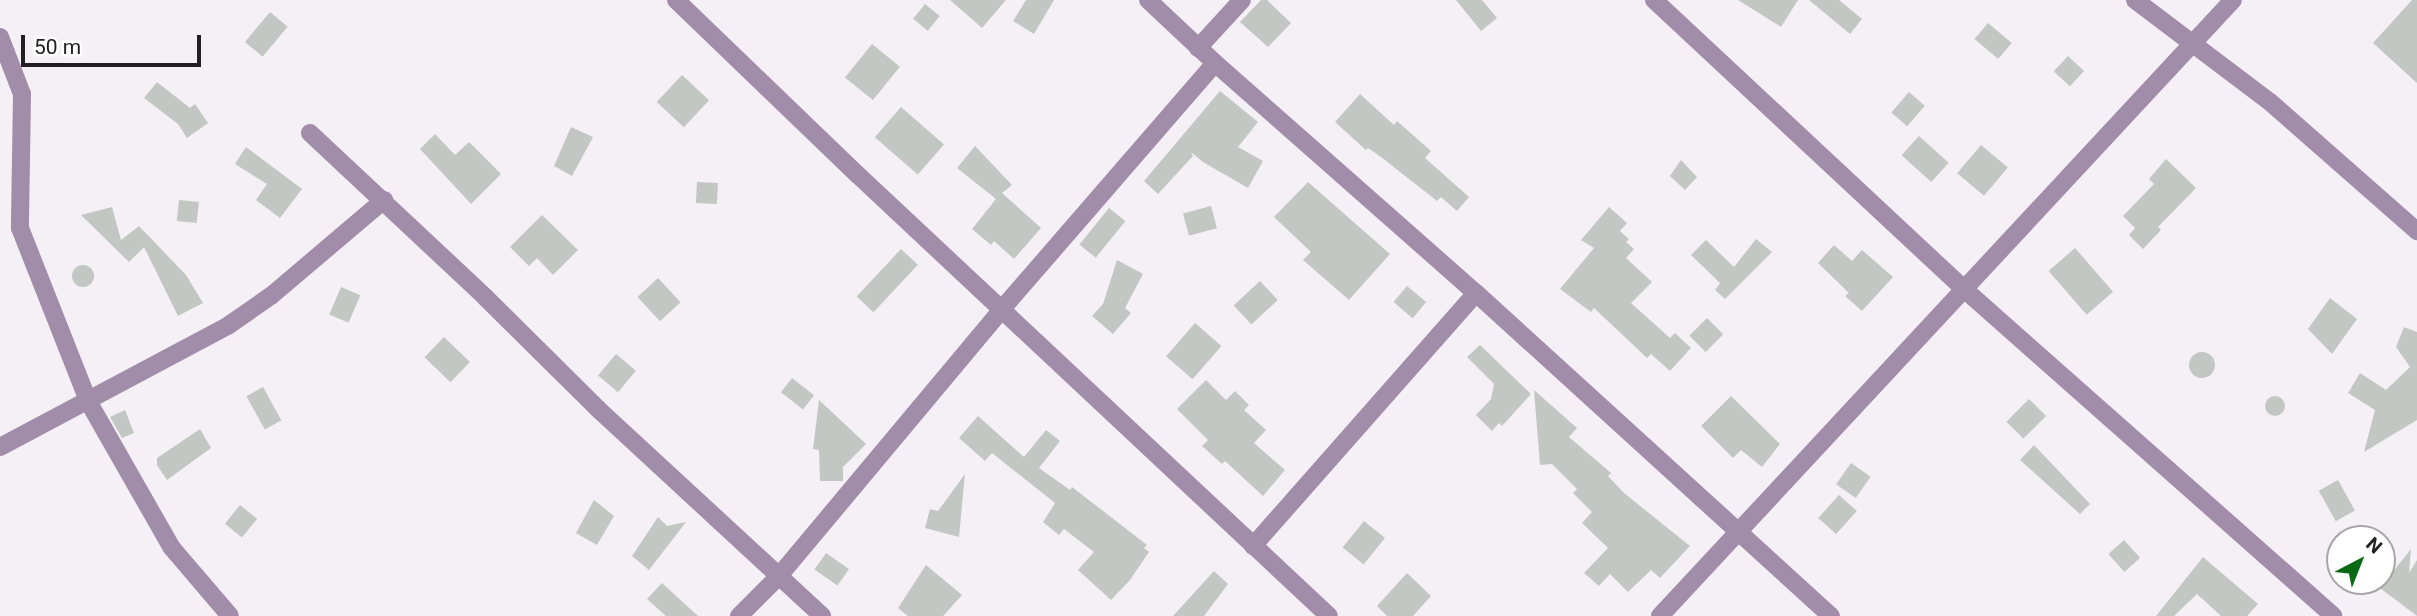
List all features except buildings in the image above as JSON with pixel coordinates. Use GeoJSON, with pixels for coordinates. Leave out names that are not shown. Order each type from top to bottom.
{"type":"FeatureCollection","features":[{"type":"Feature","properties":{"kind":"street"},"geometry":{"type":"LineString","coordinates":[[676,0],[1329,616]]}},
{"type":"Feature","properties":{"kind":"street"},"geometry":{"type":"LineString","coordinates":[[1148,0],[1198,48],[1476,293],[1830,616]]}},
{"type":"Feature","properties":{"kind":"street"},"geometry":{"type":"LineString","coordinates":[[1198,48],[1242,0]]}},
{"type":"Feature","properties":{"kind":"street"},"geometry":{"type":"LineString","coordinates":[[1654,0],[1964,289],[2333,616]]}},
{"type":"Feature","properties":{"kind":"street"},"geometry":{"type":"LineString","coordinates":[[2135,0],[2192,46],[2270,102],[2417,231]]}},
{"type":"Feature","properties":{"kind":"street"},"geometry":{"type":"LineString","coordinates":[[1660,616],[2233,0]]}},
{"type":"Feature","properties":{"kind":"street"},"geometry":{"type":"LineString","coordinates":[[0,37],[22,93],[20,228],[88,401],[172,548],[230,616]]}},
{"type":"Feature","properties":{"kind":"street"},"geometry":{"type":"LineString","coordinates":[[739,616],[779,576],[1002,309],[1215,63]]}},
{"type":"Feature","properties":{"kind":"street"},"geometry":{"type":"LineString","coordinates":[[310,133],[384,200],[598,409],[822,616]]}},
{"type":"Feature","properties":{"kind":"street"},"geometry":{"type":"LineString","coordinates":[[0,447],[229,325],[272,295],[384,200]]}},
{"type":"Feature","properties":{"kind":"street"},"geometry":{"type":"LineString","coordinates":[[1254,546],[1476,293]]}}]}
